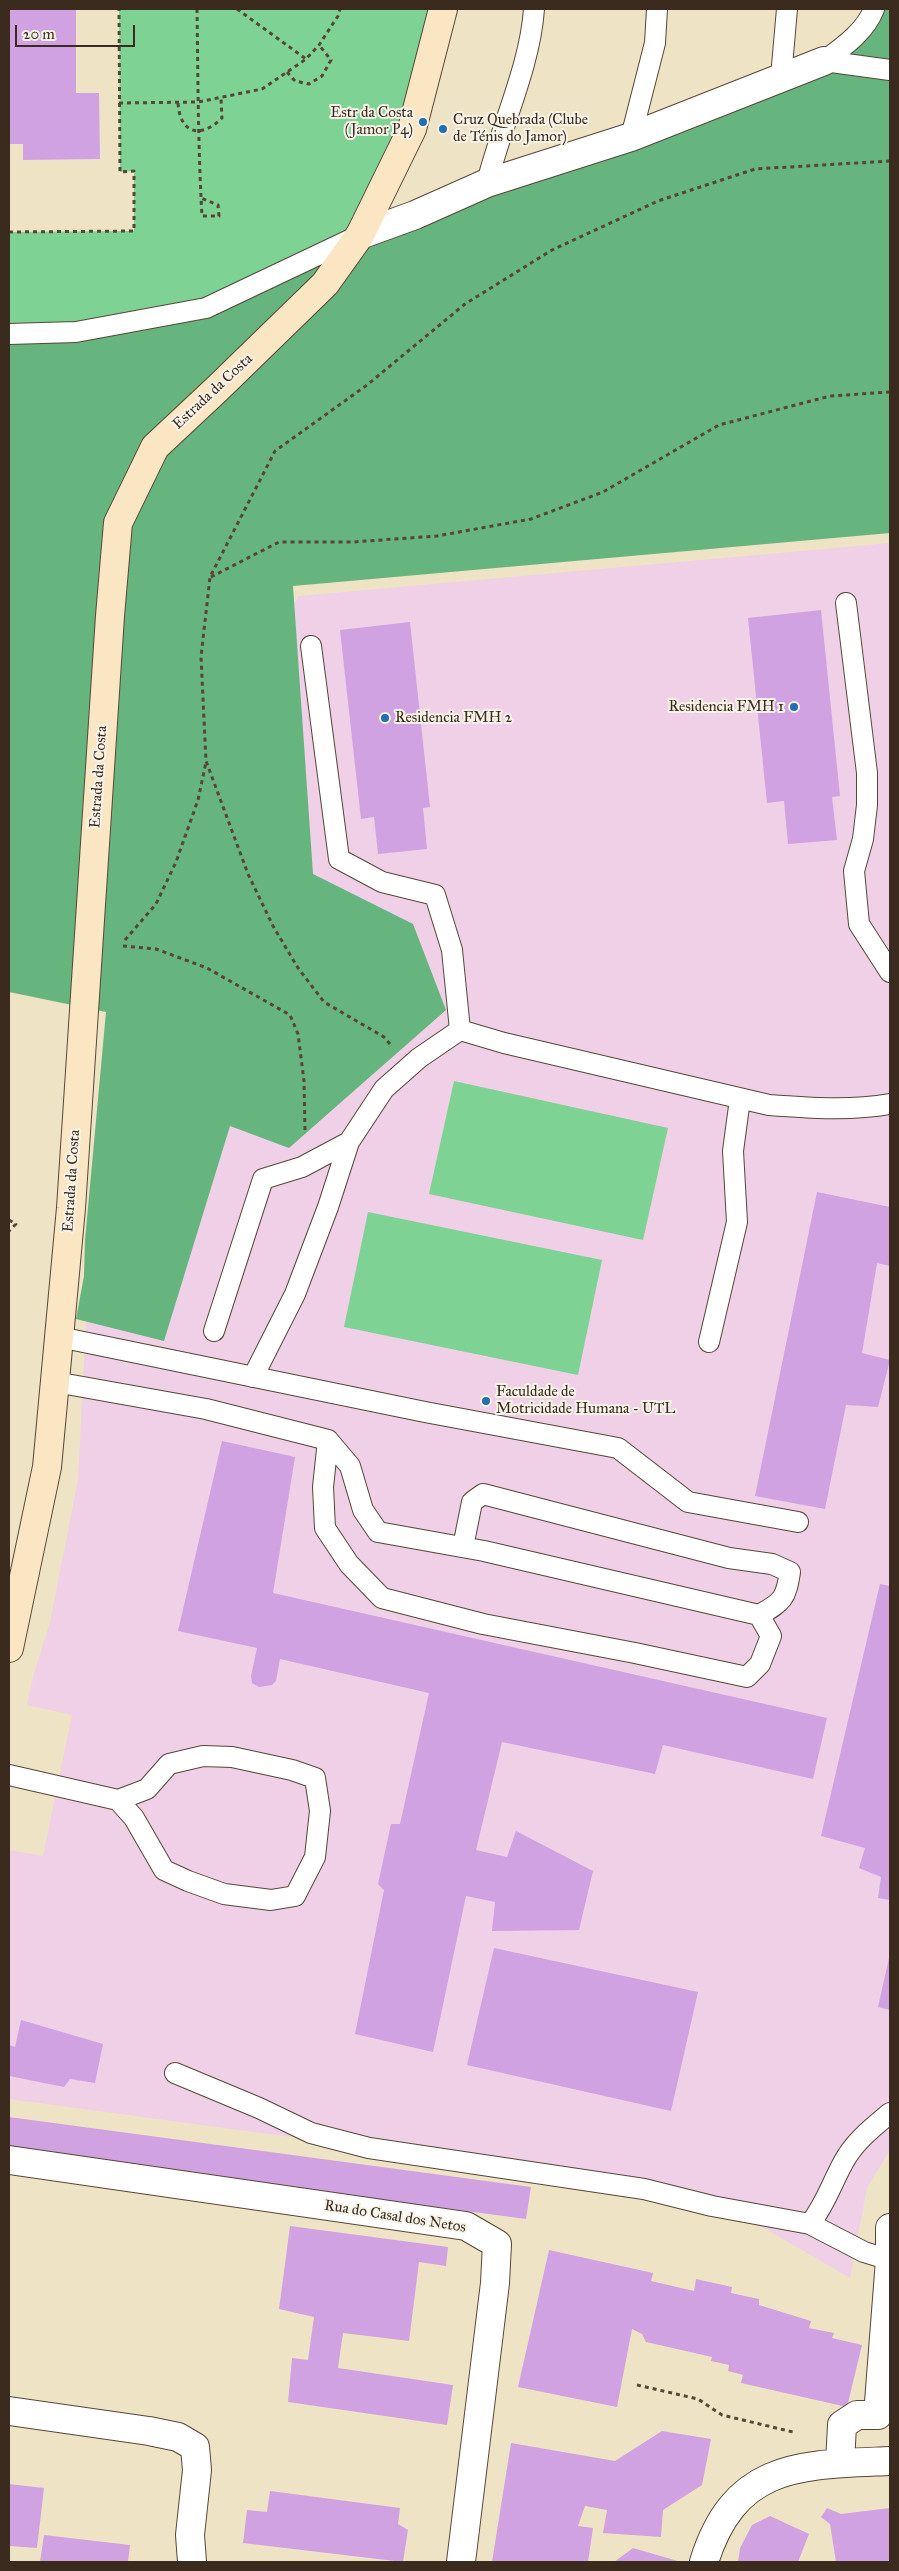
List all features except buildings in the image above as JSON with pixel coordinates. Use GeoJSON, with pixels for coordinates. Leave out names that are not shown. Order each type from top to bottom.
{"type":"FeatureCollection","features":[{"type":"Feature","properties":{"kind":"street","name":"Estrada da Costa"},"geometry":{"type":"LineString","coordinates":[[9,1648],[47,1467],[71,1208],[108,646],[118,523],[155,447],[325,284],[360,235],[412,129],[443,9]]}},
{"type":"Feature","properties":{"kind":"street"},"geometry":{"type":"LineString","coordinates":[[360,235],[415,215],[487,183],[631,137],[824,61]]}},
{"type":"Feature","properties":{"kind":"street","name":"Rua do Casal dos Netos"},"geometry":{"type":"LineString","coordinates":[[9,2160],[466,2226],[497,2244],[496,2273],[462,2558]]}},
{"type":"Feature","properties":{"kind":"street"},"geometry":{"type":"LineString","coordinates":[[841,2453],[842,2424],[857,2414],[884,2415],[890,2228]]}},
{"type":"Feature","properties":{"kind":"street"},"geometry":{"type":"LineString","coordinates":[[9,2411],[149,2431],[178,2437],[195,2447],[197,2470],[190,2535],[192,2562]]}},
{"type":"Feature","properties":{"kind":"street"},"geometry":{"type":"LineString","coordinates":[[704,2562],[711,2539],[735,2502],[752,2486],[770,2476],[841,2453],[890,2460]]}},
{"type":"Feature","properties":{"kind":"lane"},"geometry":{"type":"LineString","coordinates":[[487,183],[497,143],[532,37],[534,9]]}},
{"type":"Feature","properties":{"kind":"lane"},"geometry":{"type":"LineString","coordinates":[[631,137],[655,43],[657,9]]}},
{"type":"Feature","properties":{"kind":"lane"},"geometry":{"type":"LineString","coordinates":[[781,77],[787,9]]}},
{"type":"Feature","properties":{"kind":"lane"},"geometry":{"type":"LineString","coordinates":[[824,61],[851,41],[871,17],[874,9]]}},
{"type":"Feature","properties":{"kind":"lane"},"geometry":{"type":"LineString","coordinates":[[824,61],[890,70]]}},
{"type":"Feature","properties":{"kind":"lane"},"geometry":{"type":"LineString","coordinates":[[9,334],[76,332],[206,308],[360,235]]}},
{"type":"Feature","properties":{"kind":"lane"},"geometry":{"type":"LineString","coordinates":[[846,603],[867,773],[867,804],[863,839],[854,871],[859,924],[890,972]]}},
{"type":"Feature","properties":{"kind":"lane"},"geometry":{"type":"LineString","coordinates":[[310,646],[339,859],[382,882],[435,895],[452,950],[460,1030]]}},
{"type":"Feature","properties":{"kind":"lane"},"geometry":{"type":"LineString","coordinates":[[253,1377],[295,1294],[328,1207],[349,1142],[384,1089],[410,1066],[460,1030]]}},
{"type":"Feature","properties":{"kind":"lane"},"geometry":{"type":"LineString","coordinates":[[460,1030],[504,1043],[769,1105],[803,1108],[890,1104]]}},
{"type":"Feature","properties":{"kind":"lane"},"geometry":{"type":"LineString","coordinates":[[709,1342],[737,1222],[733,1151],[740,1099]]}},
{"type":"Feature","properties":{"kind":"lane"},"geometry":{"type":"LineString","coordinates":[[214,1331],[263,1179],[302,1167],[349,1142]]}},
{"type":"Feature","properties":{"kind":"lane"},"geometry":{"type":"LineString","coordinates":[[59,1337],[618,1448],[688,1502],[798,1522]]}},
{"type":"Feature","properties":{"kind":"lane"},"geometry":{"type":"LineString","coordinates":[[55,1382],[206,1409],[328,1440],[350,1466],[363,1510],[378,1532],[463,1547],[759,1615],[778,1605],[786,1593],[790,1572],[772,1564],[729,1558],[483,1494],[472,1502],[463,1547]]}},
{"type":"Feature","properties":{"kind":"lane"},"geometry":{"type":"LineString","coordinates":[[328,1440],[322,1487],[325,1528],[349,1564],[382,1598],[483,1624],[747,1677],[760,1664],[771,1636],[759,1615]]}},
{"type":"Feature","properties":{"kind":"lane"},"geometry":{"type":"LineString","coordinates":[[9,1775],[118,1800],[147,1789],[169,1764],[203,1756],[232,1757],[292,1770],[315,1778],[320,1811],[315,1857],[295,1896],[272,1900],[224,1894],[164,1870],[134,1818],[118,1800]]}},
{"type":"Feature","properties":{"kind":"lane"},"geometry":{"type":"LineString","coordinates":[[175,2073],[259,2108],[310,2133],[370,2148],[644,2189],[712,2206],[810,2224],[864,2252],[890,2260]]}},
{"type":"Feature","properties":{"kind":"lane"},"geometry":{"type":"LineString","coordinates":[[810,2224],[824,2206],[843,2162],[860,2138],[890,2113]]}},
{"type":"Feature","properties":{"kind":"path"},"geometry":{"type":"LineString","coordinates":[[9,232],[134,231],[134,171],[120,172],[119,9]]}},
{"type":"Feature","properties":{"kind":"path"},"geometry":{"type":"LineString","coordinates":[[197,9],[198,102],[201,198],[202,216],[219,216],[218,205],[201,198]]}},
{"type":"Feature","properties":{"kind":"path"},"geometry":{"type":"LineString","coordinates":[[237,9],[306,59]]}},
{"type":"Feature","properties":{"kind":"path"},"geometry":{"type":"LineString","coordinates":[[119,103],[198,102],[221,99],[262,89],[306,59],[319,45],[338,16],[340,9]]}},
{"type":"Feature","properties":{"kind":"path"},"geometry":{"type":"LineString","coordinates":[[287,72],[295,81],[309,84],[322,76],[331,60],[319,45]]}},
{"type":"Feature","properties":{"kind":"path"},"geometry":{"type":"LineString","coordinates":[[178,103],[179,117],[189,129],[199,132],[214,127],[222,118],[221,99]]}},
{"type":"Feature","properties":{"kind":"path"},"geometry":{"type":"LineString","coordinates":[[313,1161],[304,1124],[304,1081],[298,1034],[290,1015],[207,968],[156,949],[120,946],[156,904],[172,871],[198,800],[206,761],[200,657],[210,577],[275,451],[367,385],[465,304],[544,255],[658,201],[755,169],[890,161]]}},
{"type":"Feature","properties":{"kind":"path"},"geometry":{"type":"LineString","coordinates":[[210,577],[279,542],[353,542],[437,536],[530,519],[603,492],[719,425],[830,396],[890,392]]}},
{"type":"Feature","properties":{"kind":"path"},"geometry":{"type":"LineString","coordinates":[[206,761],[248,874],[273,926],[298,968],[324,1002],[384,1037],[410,1066]]}},
{"type":"Feature","properties":{"kind":"path"},"geometry":{"type":"LineString","coordinates":[[9,1220],[16,1224],[9,1231]]}},
{"type":"Feature","properties":{"kind":"path"},"geometry":{"type":"LineString","coordinates":[[637,2385],[698,2399],[722,2415],[841,2453]]}},
{"type":"Feature","properties":{"kind":"shaded area","name":"Faculdade de Motricidade Humana - UTL"},"geometry":{"type":"Polygon","coordinates":[[[890,543],[890,2150],[867,2188],[850,2278],[736,2212],[432,2156],[9,2099],[9,1850],[43,1856],[72,1715],[27,1705],[34,1674],[50,1622],[78,1480],[86,1321],[125,878],[299,596],[890,543]]]}},
{"type":"Feature","properties":{"kind":"green space"},"geometry":{"type":"Polygon","coordinates":[[[119,9],[443,9],[360,235],[206,308],[9,334],[9,232],[134,231],[134,171],[120,172],[119,9]]]}},
{"type":"Feature","properties":{"kind":"green space"},"geometry":{"type":"Polygon","coordinates":[[[874,9],[890,9],[890,533],[293,586],[313,874],[413,924],[446,1010],[289,1148],[230,1126],[164,1341],[76,1319],[84,1276],[85,1240],[106,1012],[9,992],[9,334],[206,308],[824,61],[874,9]]]}},
{"type":"Feature","properties":{"kind":"green space"},"geometry":{"type":"Polygon","coordinates":[[[454,1081],[668,1128],[643,1240],[429,1194],[454,1081]]]}},
{"type":"Feature","properties":{"kind":"green space"},"geometry":{"type":"Polygon","coordinates":[[[368,1212],[602,1260],[578,1375],[344,1327],[368,1212]]]}},
{"type":"Feature","properties":{"kind":"place","name":"Estr da Costa (Jamor P4)"},"geometry":{"type":"Point","coordinates":[423,122]}},
{"type":"Feature","properties":{"kind":"place","name":"Cruz Quebrada (Clube de Ténis do Jamor)"},"geometry":{"type":"Point","coordinates":[443,129]}},
{"type":"Feature","properties":{"kind":"place","name":"Residencia FMH 1"},"geometry":{"type":"Point","coordinates":[794,707]}},
{"type":"Feature","properties":{"kind":"place","name":"Residencia FMH 2"},"geometry":{"type":"Point","coordinates":[385,718]}},
{"type":"Feature","properties":{"kind":"place","name":"Faculdade de Motricidade Humana - UTL"},"geometry":{"type":"Point","coordinates":[486,1401]}}]}
